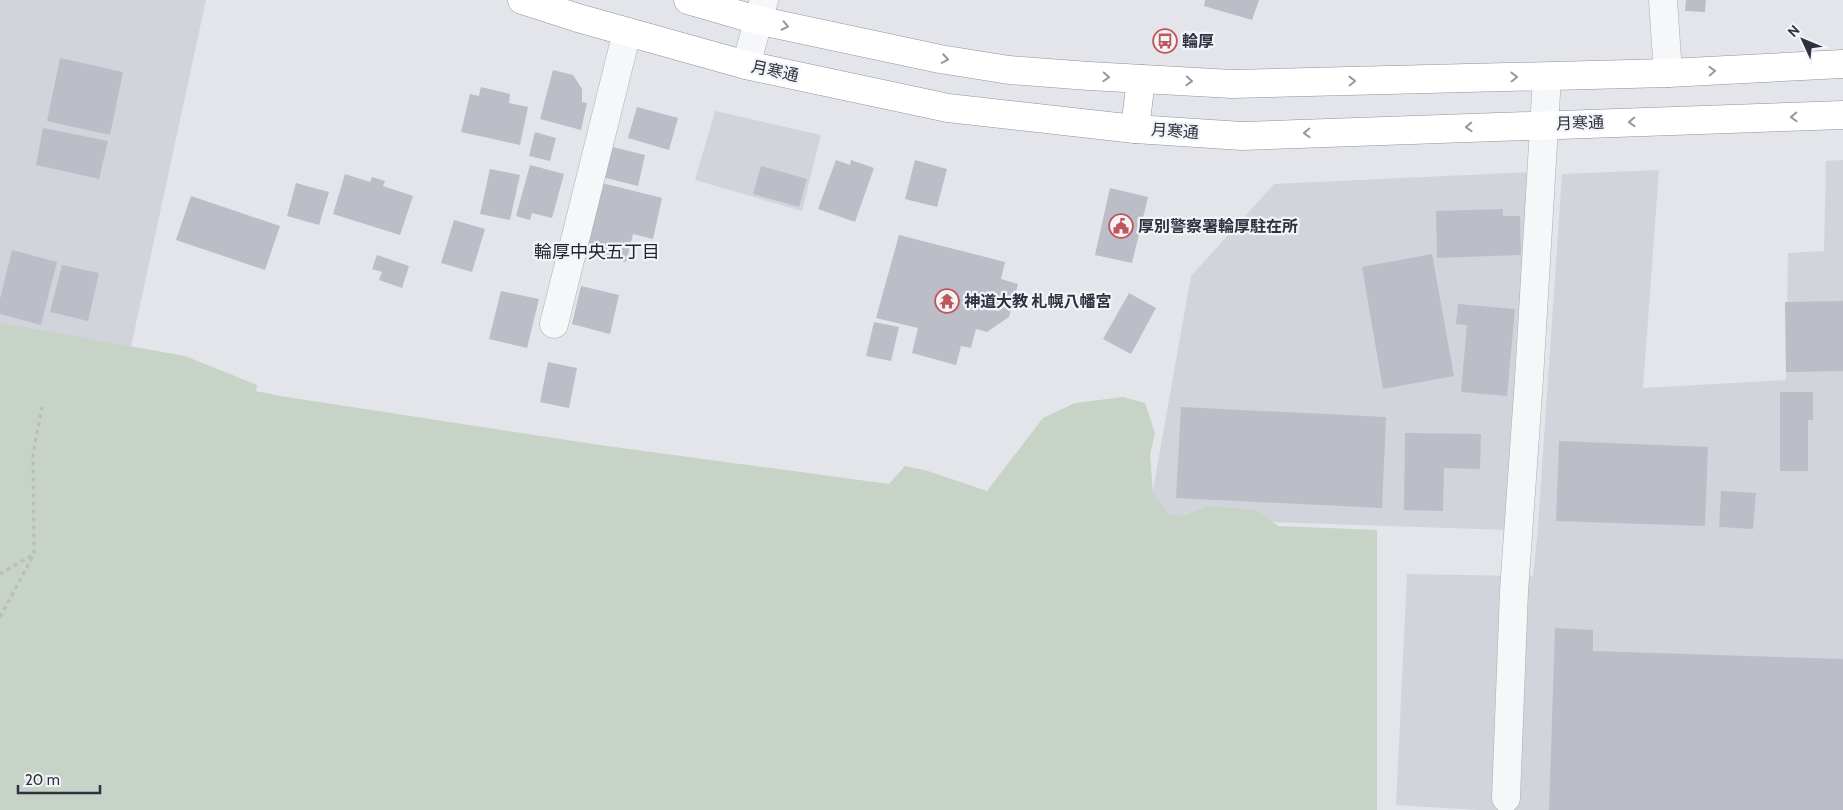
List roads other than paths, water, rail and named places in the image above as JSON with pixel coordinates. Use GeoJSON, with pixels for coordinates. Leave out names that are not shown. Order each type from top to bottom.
{"type":"FeatureCollection","features":[{"type":"Feature","properties":{"kind":"highway","name":"月寒通"},"geometry":{"type":"LineString","coordinates":[[522,0],[578,18],[746,65],[948,108],[1135,129],[1242,136],[1843,115]]}},
{"type":"Feature","properties":{"kind":"highway"},"geometry":{"type":"LineString","coordinates":[[688,0],[760,10],[940,59],[1009,70],[1141,79],[1232,84],[1547,77],[1843,64]]}},
{"type":"Feature","properties":{"kind":"highway"},"geometry":{"type":"LineString","coordinates":[[1135,129],[1141,79]]}},
{"type":"Feature","properties":{"kind":"street"},"geometry":{"type":"LineString","coordinates":[[1663,0],[1668,73]]}},
{"type":"Feature","properties":{"kind":"street"},"geometry":{"type":"LineString","coordinates":[[746,65],[760,10]]}},
{"type":"Feature","properties":{"kind":"street"},"geometry":{"type":"LineString","coordinates":[[554,324],[627,32]]}},
{"type":"Feature","properties":{"kind":"street"},"geometry":{"type":"LineString","coordinates":[[1506,798],[1514,591],[1547,77]]}},
{"type":"Feature","properties":{"kind":"place","name":"輪厚"},"geometry":{"type":"Point","coordinates":[1165,41]}},
{"type":"Feature","properties":{"kind":"place","name":"厚別警察署輪厚駐在所"},"geometry":{"type":"Point","coordinates":[1121,226]}},
{"type":"Feature","properties":{"kind":"place","name":"神道大教 札幌八幡宮"},"geometry":{"type":"Point","coordinates":[947,301]}},
{"type":"Feature","properties":{"kind":"district","name":"輪厚中央五丁目"},"geometry":{"type":"Point","coordinates":[597,252]}}]}
